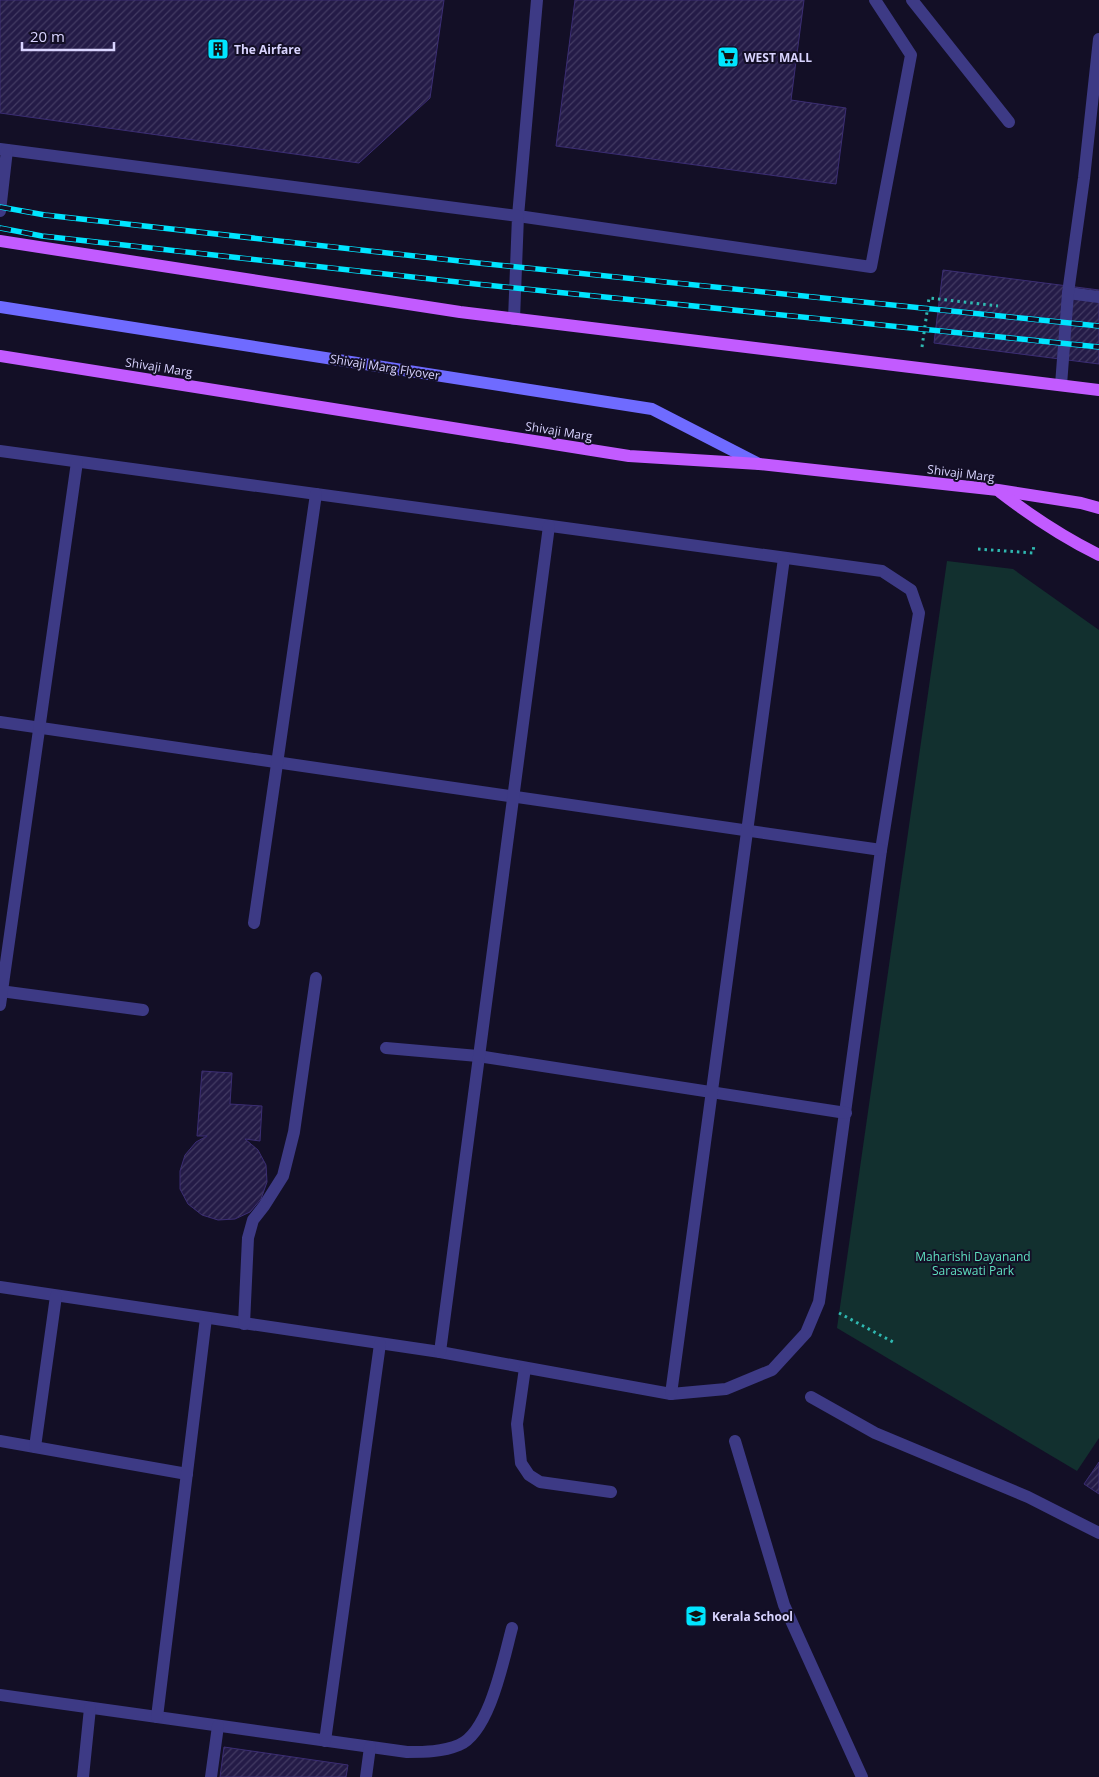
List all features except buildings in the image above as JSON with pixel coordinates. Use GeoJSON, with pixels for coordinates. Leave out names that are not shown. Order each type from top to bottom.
{"type":"FeatureCollection","features":[{"type":"Feature","properties":{"kind":"main road"},"geometry":{"type":"LineString","coordinates":[[0,241],[460,312],[1061,385],[1099,392]]}},
{"type":"Feature","properties":{"kind":"main road","name":"Shivaji Marg Flyover"},"geometry":{"type":"LineString","coordinates":[[0,307],[652,409],[759,464]]}},
{"type":"Feature","properties":{"kind":"main road","name":"Shivaji Marg"},"geometry":{"type":"LineString","coordinates":[[0,356],[629,456],[759,464],[998,490],[1036,519],[1078,545],[1099,555]]}},
{"type":"Feature","properties":{"kind":"main road"},"geometry":{"type":"LineString","coordinates":[[998,490],[1081,503],[1099,508]]}},
{"type":"Feature","properties":{"kind":"street"},"geometry":{"type":"LineString","coordinates":[[514,319],[518,216],[537,0]]}},
{"type":"Feature","properties":{"kind":"street"},"geometry":{"type":"LineString","coordinates":[[0,211],[3,150],[518,216],[871,267],[911,56],[875,0]]}},
{"type":"Feature","properties":{"kind":"street"},"geometry":{"type":"LineString","coordinates":[[912,0],[1009,122]]}},
{"type":"Feature","properties":{"kind":"street"},"geometry":{"type":"LineString","coordinates":[[1061,385],[1068,293],[1084,178],[1099,39]]}},
{"type":"Feature","properties":{"kind":"street"},"geometry":{"type":"LineString","coordinates":[[1068,293],[1099,297]]}},
{"type":"Feature","properties":{"kind":"street"},"geometry":{"type":"LineString","coordinates":[[0,451],[882,571],[911,590],[918,613],[881,850],[819,1302],[806,1333],[772,1370],[726,1388],[671,1394],[440,1352],[0,1288]]}},
{"type":"Feature","properties":{"kind":"street"},"geometry":{"type":"LineString","coordinates":[[0,1005],[77,462]]}},
{"type":"Feature","properties":{"kind":"street"},"geometry":{"type":"LineString","coordinates":[[254,922],[316,494]]}},
{"type":"Feature","properties":{"kind":"street"},"geometry":{"type":"LineString","coordinates":[[440,1352],[548,526]]}},
{"type":"Feature","properties":{"kind":"street"},"geometry":{"type":"LineString","coordinates":[[671,1394],[784,558]]}},
{"type":"Feature","properties":{"kind":"street"},"geometry":{"type":"LineString","coordinates":[[0,722],[39,726],[881,850]]}},
{"type":"Feature","properties":{"kind":"street"},"geometry":{"type":"LineString","coordinates":[[244,1324],[248,1238],[253,1220],[283,1176],[294,1132],[316,978]]}},
{"type":"Feature","properties":{"kind":"street"},"geometry":{"type":"LineString","coordinates":[[1,991],[142,1010]]}},
{"type":"Feature","properties":{"kind":"street"},"geometry":{"type":"LineString","coordinates":[[386,1048],[478,1056],[846,1113]]}},
{"type":"Feature","properties":{"kind":"street"},"geometry":{"type":"LineString","coordinates":[[35,1448],[56,1296]]}},
{"type":"Feature","properties":{"kind":"street"},"geometry":{"type":"LineString","coordinates":[[157,1717],[206,1318]]}},
{"type":"Feature","properties":{"kind":"street"},"geometry":{"type":"LineString","coordinates":[[325,1741],[380,1344]]}},
{"type":"Feature","properties":{"kind":"street"},"geometry":{"type":"LineString","coordinates":[[525,1368],[517,1424],[521,1463],[529,1475],[540,1482],[611,1492]]}},
{"type":"Feature","properties":{"kind":"street"},"geometry":{"type":"LineString","coordinates":[[811,1397],[875,1433],[1028,1498],[1099,1533]]}},
{"type":"Feature","properties":{"kind":"street"},"geometry":{"type":"LineString","coordinates":[[0,1441],[187,1474]]}},
{"type":"Feature","properties":{"kind":"street"},"geometry":{"type":"LineString","coordinates":[[735,1441],[784,1605],[862,1777]]}},
{"type":"Feature","properties":{"kind":"street"},"geometry":{"type":"LineString","coordinates":[[0,1695],[407,1752],[436,1752],[462,1744],[474,1732],[486,1713],[495,1693],[512,1628]]}},
{"type":"Feature","properties":{"kind":"street"},"geometry":{"type":"LineString","coordinates":[[83,1777],[90,1708]]}},
{"type":"Feature","properties":{"kind":"street"},"geometry":{"type":"LineString","coordinates":[[211,1777],[218,1726]]}},
{"type":"Feature","properties":{"kind":"street"},"geometry":{"type":"LineString","coordinates":[[366,1777],[370,1747]]}},
{"type":"Feature","properties":{"kind":"path"},"geometry":{"type":"LineString","coordinates":[[920,368],[929,298],[998,306]]}},
{"type":"Feature","properties":{"kind":"path"},"geometry":{"type":"LineString","coordinates":[[978,549],[1033,553]]}},
{"type":"Feature","properties":{"kind":"path"},"geometry":{"type":"LineString","coordinates":[[819,1302],[893,1342]]}},
{"type":"Feature","properties":{"kind":"green space","name":"Maharishi Dayanand Saraswati Park"},"geometry":{"type":"Polygon","coordinates":[[[947,561],[1013,569],[1099,630],[1099,1438],[1077,1471],[837,1328],[947,561]]]}},
{"type":"Feature","properties":{"kind":"railway"},"geometry":{"type":"LineString","coordinates":[[0,207],[45,215],[478,263],[1099,326]]}},
{"type":"Feature","properties":{"kind":"railway"},"geometry":{"type":"LineString","coordinates":[[0,228],[42,236],[476,284],[1099,347]]}},
{"type":"Feature","properties":{"kind":"place","name":"The Airfare"},"geometry":{"type":"Point","coordinates":[218,49]}},
{"type":"Feature","properties":{"kind":"place","name":"WEST MALL"},"geometry":{"type":"Point","coordinates":[728,57]}},
{"type":"Feature","properties":{"kind":"place","name":"Kerala School"},"geometry":{"type":"Point","coordinates":[696,1616]}}]}
